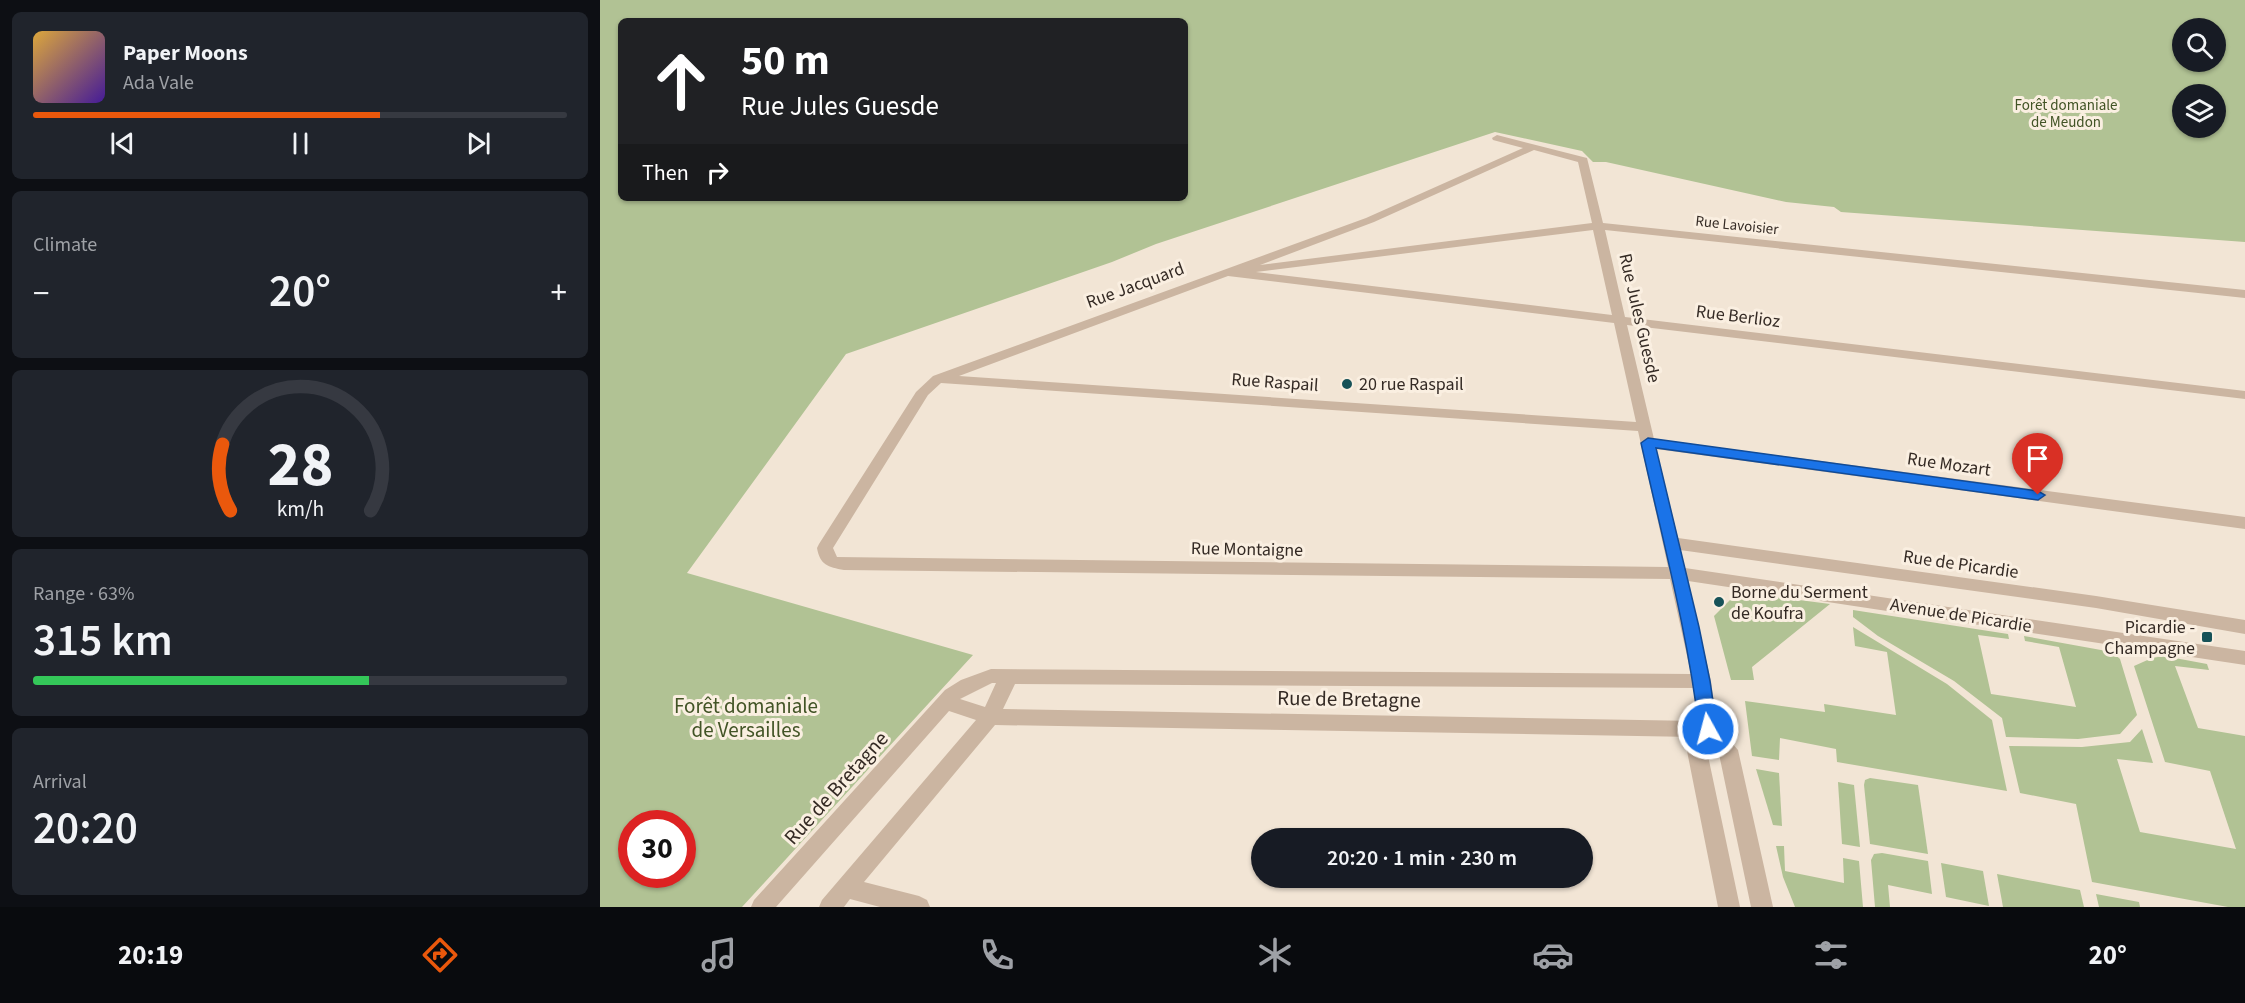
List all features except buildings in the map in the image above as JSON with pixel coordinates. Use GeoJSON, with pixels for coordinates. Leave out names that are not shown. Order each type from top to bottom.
{"type":"FeatureCollection","features":[{"type":"Feature","properties":{"kind":"street","name":"Rue Jules Guesde"},"geometry":{"type":"LineString","coordinates":[[1497,138],[1583,160],[1702,681],[1708,729]]}},
{"type":"Feature","properties":{"kind":"street","name":"Rue Jacquard"},"geometry":{"type":"LineString","coordinates":[[825,548],[923,392],[938,379],[1370,220],[1533,147]]}},
{"type":"Feature","properties":{"kind":"street","name":"Rue Lavoisier"},"geometry":{"type":"LineString","coordinates":[[1227,273],[1599,226],[2245,294]]}},
{"type":"Feature","properties":{"kind":"street","name":"Rue Berlioz"},"geometry":{"type":"LineString","coordinates":[[1227,273],[2245,395]]}},
{"type":"Feature","properties":{"kind":"street","name":"Rue Raspail"},"geometry":{"type":"LineString","coordinates":[[938,379],[1646,435]]}},
{"type":"Feature","properties":{"kind":"street","name":"Rue Mozart"},"geometry":{"type":"LineString","coordinates":[[1646,435],[2245,523]]}},
{"type":"Feature","properties":{"kind":"street","name":"Rue de Picardie"},"geometry":{"type":"LineString","coordinates":[[1670,543],[2096,602],[2245,627]]}},
{"type":"Feature","properties":{"kind":"street","name":"Rue Montaigne"},"geometry":{"type":"LineString","coordinates":[[825,548],[827,557],[832,562],[844,564],[1677,573]]}},
{"type":"Feature","properties":{"kind":"street","name":"Avenue de Picardie"},"geometry":{"type":"LineString","coordinates":[[1677,573],[2245,658]]}},
{"type":"Feature","properties":{"kind":"street","name":"Rue de Bretagne"},"geometry":{"type":"LineString","coordinates":[[762,907],[946,702],[968,685],[991,676],[1702,681]]}},
{"type":"Feature","properties":{"kind":"street"},"geometry":{"type":"LineString","coordinates":[[830,907],[990,717],[1009,676]]}},
{"type":"Feature","properties":{"kind":"street","name":"Rue de Bretagne"},"geometry":{"type":"LineString","coordinates":[[946,702],[990,717],[1708,729]]}},
{"type":"Feature","properties":{"kind":"street"},"geometry":{"type":"LineString","coordinates":[[1729,907],[1697,751],[1708,729],[1728,750],[1762,907]]}},
{"type":"Feature","properties":{"kind":"street"},"geometry":{"type":"LineString","coordinates":[[847,888],[919,907]]}},
{"type":"Feature","properties":{"kind":"green space","name":"Forêt domaniale de Versailles"},"geometry":{"type":"Polygon","coordinates":[[[600,0],[2245,0],[2245,242],[1841,212],[1834,207],[1786,202],[1606,162],[1593,162],[1582,151],[1495,132],[1156,244],[1112,262],[846,354],[687,573],[973,655],[742,907],[600,907],[600,0]]]}},
{"type":"Feature","properties":{"kind":"green space"},"geometry":{"type":"Polygon","coordinates":[[[1738,592],[1830,604],[1752,667],[1754,680],[1731,680],[1714,616],[1738,592]]]}},
{"type":"Feature","properties":{"kind":"green space"},"geometry":{"type":"Polygon","coordinates":[[[1853,610],[2008,634],[2009,639],[1978,635],[1991,694],[2076,707],[2059,647],[2025,641],[2024,636],[2112,652],[2120,659],[2137,715],[2120,734],[2078,739],[2006,737],[2002,718],[1954,681],[1878,636],[1853,617],[1853,610]]]}},
{"type":"Feature","properties":{"kind":"green space"},"geometry":{"type":"Polygon","coordinates":[[[1853,627],[1947,684],[1992,720],[2007,791],[1837,762],[1836,749],[1780,738],[1779,760],[1752,756],[1745,701],[1825,712],[1824,704],[1896,715],[1887,652],[1855,646],[1853,627]]]}},
{"type":"Feature","properties":{"kind":"green space"},"geometry":{"type":"Polygon","coordinates":[[[2164,656],[2207,664],[2209,670],[2175,666],[2198,728],[2245,736],[2245,907],[2228,907],[2092,882],[2076,804],[2020,793],[2009,746],[2082,747],[2130,742],[2142,729],[2153,763],[2117,759],[2140,832],[2236,849],[2210,771],[2165,762],[2134,666],[2152,658],[2164,656]]]}},
{"type":"Feature","properties":{"kind":"green space"},"geometry":{"type":"Polygon","coordinates":[[[1756,769],[1779,773],[1782,826],[1773,825],[1756,769]]]}},
{"type":"Feature","properties":{"kind":"green space"},"geometry":{"type":"Polygon","coordinates":[[[1870,778],[1918,785],[1928,854],[1870,844],[1864,785],[1865,780],[1870,778]]]}},
{"type":"Feature","properties":{"kind":"green space"},"geometry":{"type":"Polygon","coordinates":[[[1838,782],[1854,785],[1860,847],[1842,844],[1838,782]]]}},
{"type":"Feature","properties":{"kind":"green space"},"geometry":{"type":"Polygon","coordinates":[[[1776,846],[1784,846],[1785,871],[1844,883],[1843,858],[1859,861],[1863,907],[1795,907],[1783,877],[1776,846]]]}},
{"type":"Feature","properties":{"kind":"green space"},"geometry":{"type":"Polygon","coordinates":[[[1882,853],[1928,861],[1932,894],[1888,885],[1890,907],[1875,907],[1871,860],[1874,854],[1882,853]]]}},
{"type":"Feature","properties":{"kind":"green space"},"geometry":{"type":"Polygon","coordinates":[[[1941,863],[1983,871],[1989,906],[1946,897],[1941,863]]]}},
{"type":"Feature","properties":{"kind":"green space"},"geometry":{"type":"Polygon","coordinates":[[[1997,874],[2080,890],[2084,907],[2003,907],[1997,874]]]}},
{"type":"Feature","properties":{"kind":"green space"},"geometry":{"type":"Polygon","coordinates":[[[2096,894],[2139,902],[2140,907],[2099,907],[2096,894]]]}},
{"type":"Feature","properties":{"kind":"place","name":"20 rue Raspail"},"geometry":{"type":"Point","coordinates":[1347,384]}},
{"type":"Feature","properties":{"kind":"place","name":"Borne du Serment de Koufra"},"geometry":{"type":"Point","coordinates":[1719,602]}},
{"type":"Feature","properties":{"kind":"place","name":"Picardie - Champagne"},"geometry":{"type":"Point","coordinates":[2207,637]}},
{"type":"Feature","properties":{"kind":"route"},"geometry":{"type":"LineString","coordinates":[[1708,729],[1702,681],[1648,443],[2038,495]]}},
{"type":"Feature","properties":{"kind":"park label","name":"Forêt domaniale de Meudon"},"geometry":{"type":"Point","coordinates":[2066,114]}}]}
